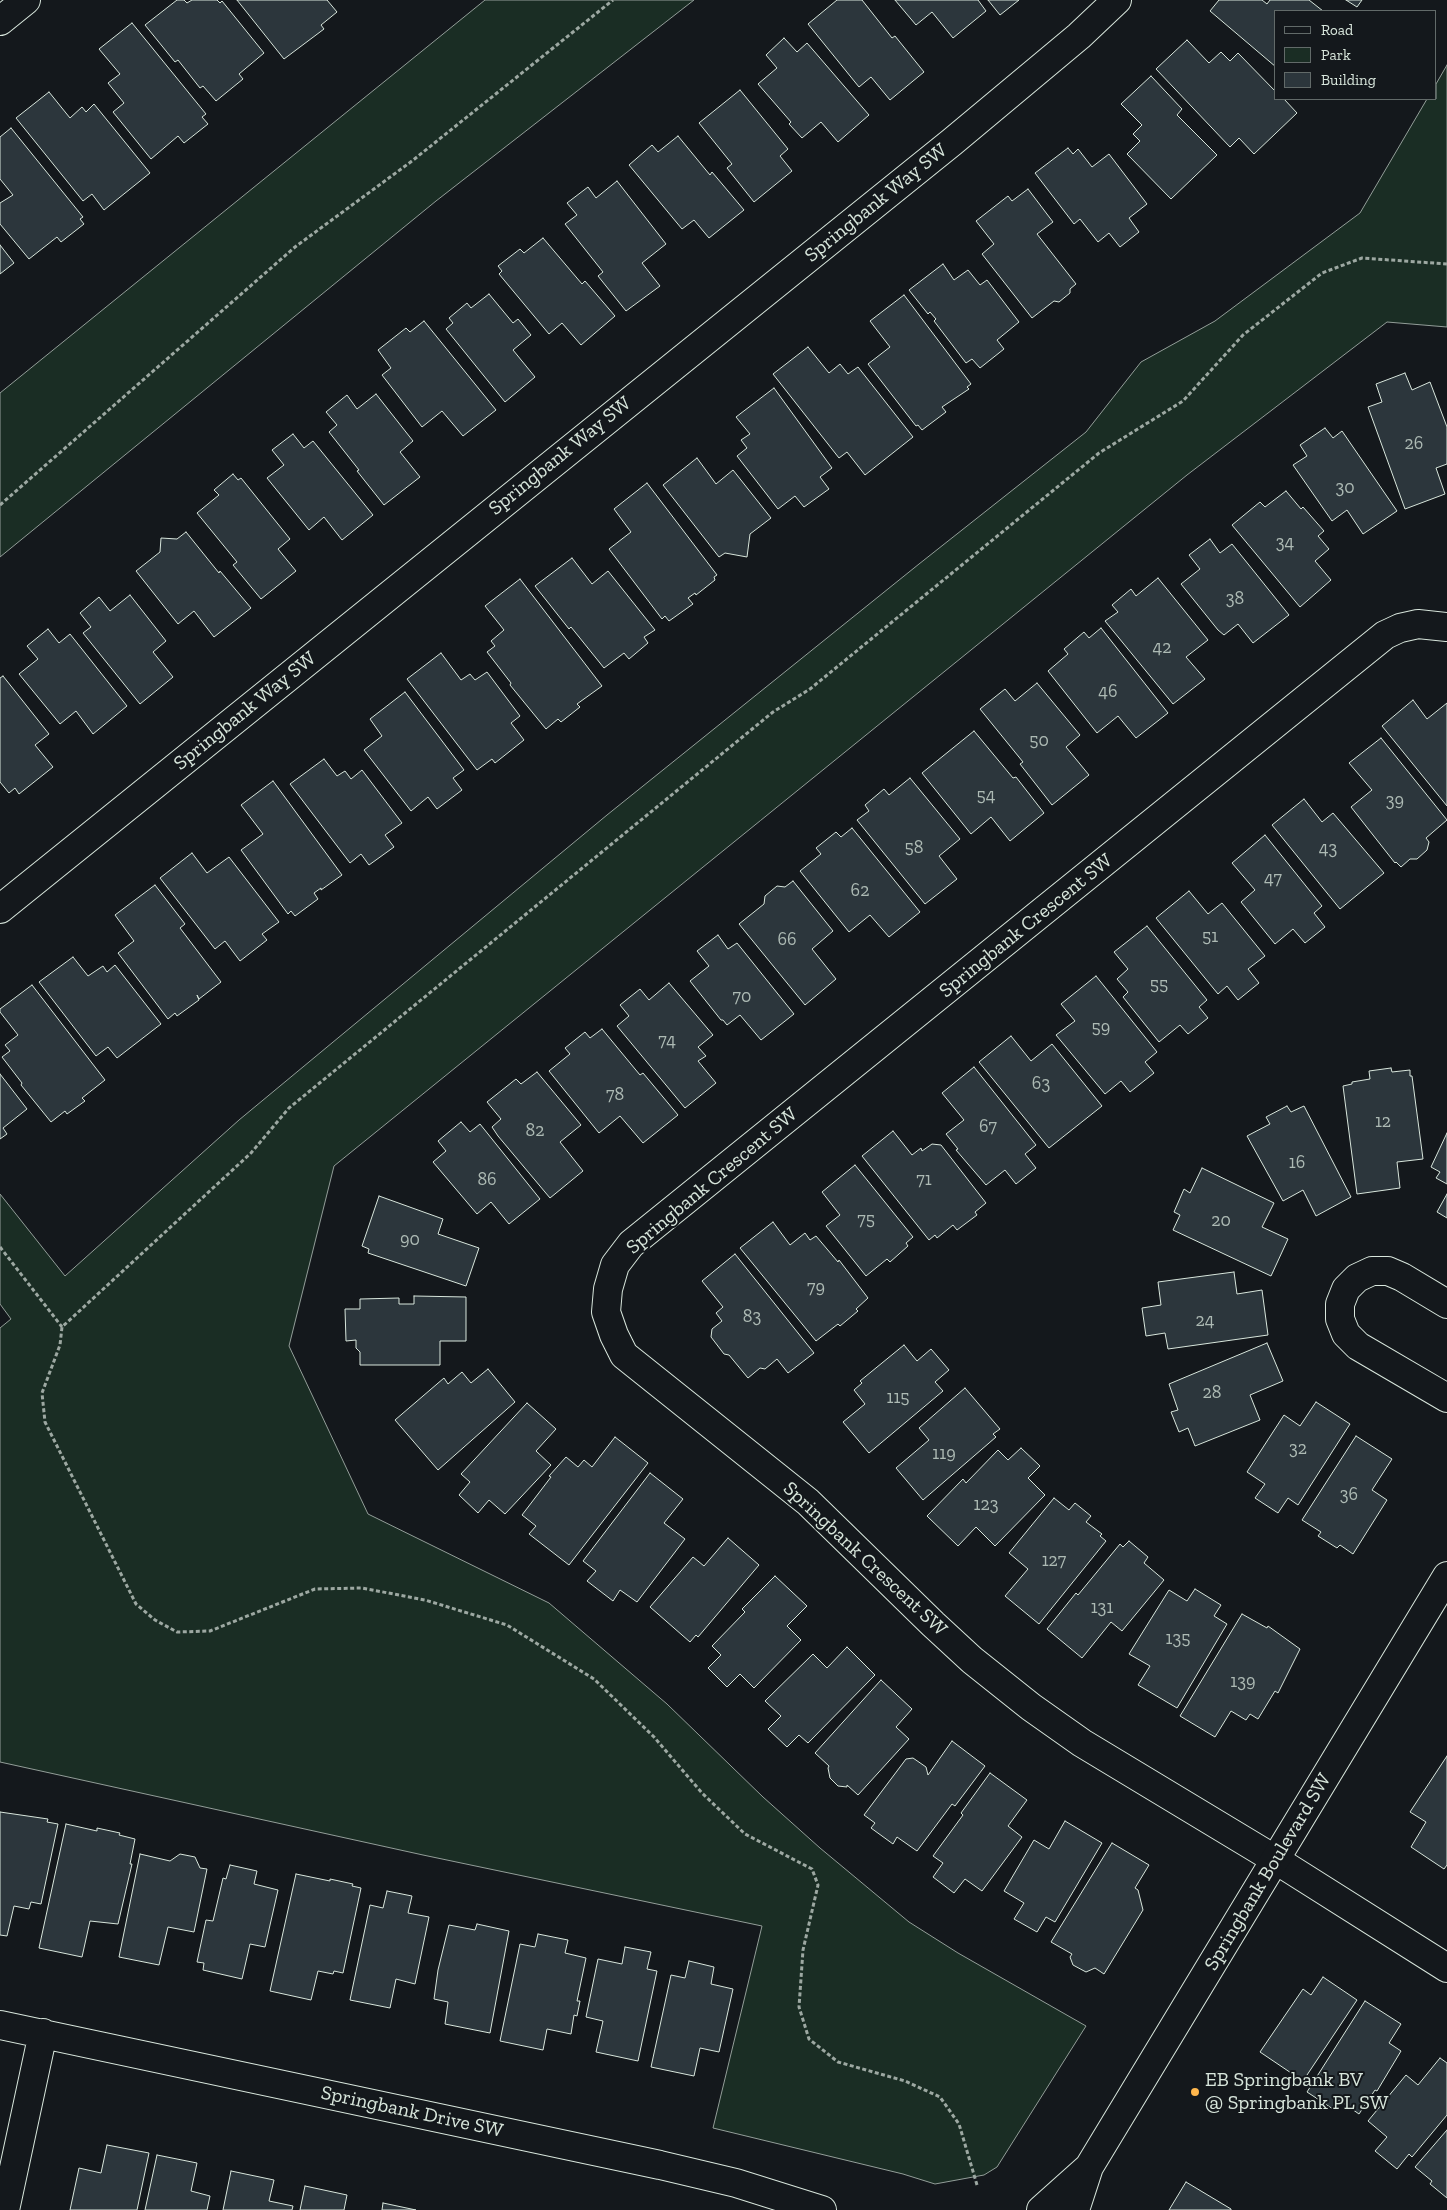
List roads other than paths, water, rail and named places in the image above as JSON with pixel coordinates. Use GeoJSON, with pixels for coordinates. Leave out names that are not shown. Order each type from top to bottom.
{"type":"FeatureCollection","features":[{"type":"Feature","properties":{"kind":"street"},"geometry":{"type":"LineString","coordinates":[[0,21],[26,0]]}},
{"type":"Feature","properties":{"kind":"street","name":"Springbank Way SW"},"geometry":{"type":"LineString","coordinates":[[0,909],[952,142],[1079,36],[1117,0]]}},
{"type":"Feature","properties":{"kind":"street","name":"Springbank Crescent SW"},"geometry":{"type":"LineString","coordinates":[[1447,627],[1418,624],[1400,628],[1385,635],[631,1244],[615,1265],[608,1289],[606,1312],[614,1335],[624,1355],[808,1502],[972,1660],[1031,1707],[1082,1743],[1276,1860],[1447,1968]]}},
{"type":"Feature","properties":{"kind":"street"},"geometry":{"type":"LineString","coordinates":[[1447,1304],[1402,1276],[1388,1271],[1372,1271],[1357,1278],[1346,1288],[1340,1304],[1340,1319],[1346,1334],[1358,1346],[1447,1398]]}},
{"type":"Feature","properties":{"kind":"street","name":"Springbank Boulevard SW"},"geometry":{"type":"LineString","coordinates":[[1075,2210],[1089,2167],[1447,1576]]}},
{"type":"Feature","properties":{"kind":"street","name":"Springbank Drive SW"},"geometry":{"type":"LineString","coordinates":[[0,2025],[660,2165],[736,2183],[822,2210]]}},
{"type":"Feature","properties":{"kind":"street"},"geometry":{"type":"LineString","coordinates":[[5,2210],[44,2033]]}},
{"type":"Feature","properties":{"kind":"street","name":"Springbank Boulevard SW"},"geometry":{"type":"LineString","coordinates":[[1041,2210],[1089,2167]]}},
{"type":"Feature","properties":{"kind":"place","name":"EB Springbank BV @ Springbank PL SW"},"geometry":{"type":"Point","coordinates":[1195,2092]}}]}
